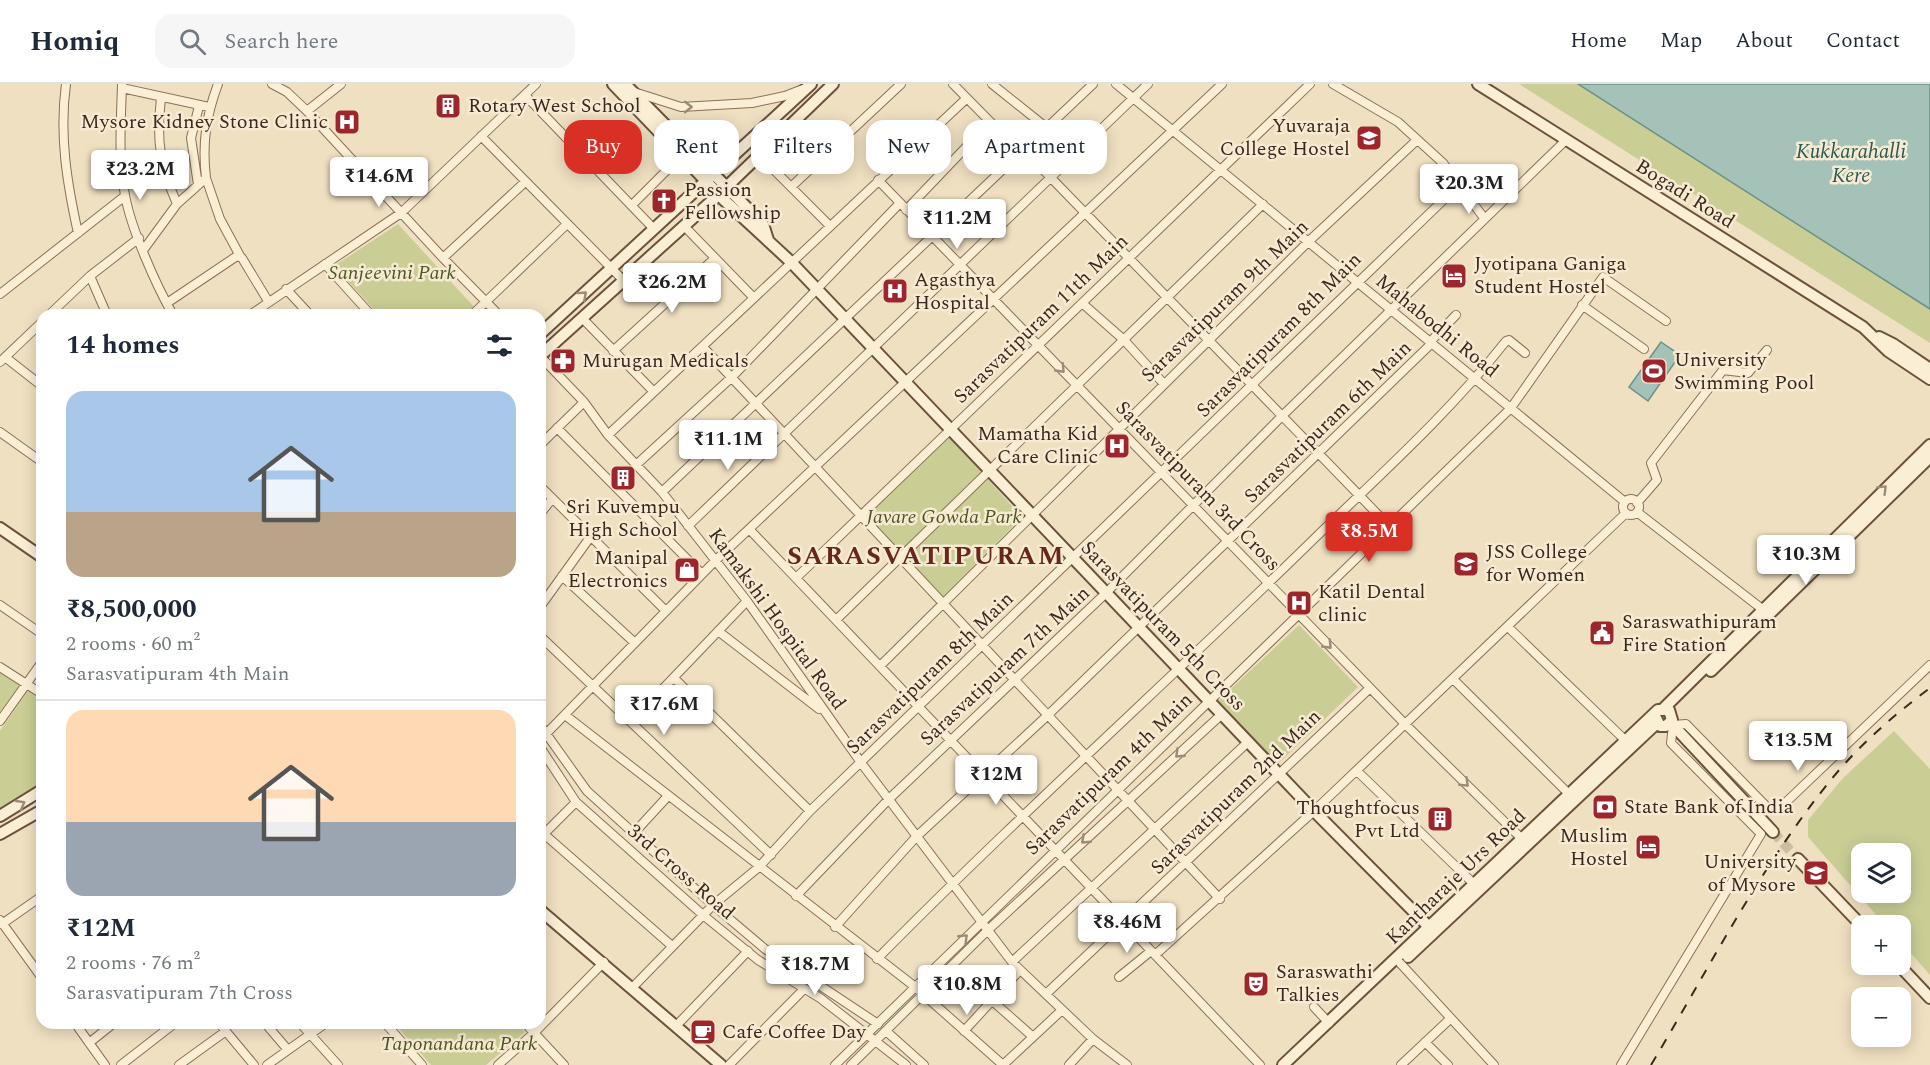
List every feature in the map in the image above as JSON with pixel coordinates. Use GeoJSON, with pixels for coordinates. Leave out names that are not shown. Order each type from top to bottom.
{"type":"FeatureCollection","features":[{"type":"Feature","properties":{"kind":"street"},"geometry":{"type":"LineString","coordinates":[[66,84],[62,109],[64,166],[78,233]]}},
{"type":"Feature","properties":{"kind":"street"},"geometry":{"type":"LineString","coordinates":[[218,84],[209,107],[203,152],[206,178],[220,219],[268,301]]}},
{"type":"Feature","properties":{"kind":"street"},"geometry":{"type":"LineString","coordinates":[[272,84],[287,92],[307,111],[400,213],[492,309]]}},
{"type":"Feature","properties":{"kind":"street"},"geometry":{"type":"LineString","coordinates":[[307,111],[341,84]]}},
{"type":"Feature","properties":{"kind":"street"},"geometry":{"type":"LineString","coordinates":[[258,309],[400,213],[536,84]]}},
{"type":"Feature","properties":{"kind":"street"},"geometry":{"type":"LineString","coordinates":[[613,84],[654,126]]}},
{"type":"Feature","properties":{"kind":"street"},"geometry":{"type":"LineString","coordinates":[[795,120],[834,84]]}},
{"type":"Feature","properties":{"kind":"street"},"geometry":{"type":"LineString","coordinates":[[791,187],[901,84]]}},
{"type":"Feature","properties":{"kind":"street"},"geometry":{"type":"LineString","coordinates":[[953,84],[988,120]]}},
{"type":"Feature","properties":{"kind":"street"},"geometry":{"type":"LineString","coordinates":[[992,84],[1037,120]]}},
{"type":"Feature","properties":{"kind":"street"},"geometry":{"type":"LineString","coordinates":[[1055,120],[1093,84]]}},
{"type":"Feature","properties":{"kind":"street","name":"Mahabodhi Road"},"geometry":{"type":"LineString","coordinates":[[1116,84],[1625,502]]}},
{"type":"Feature","properties":{"kind":"street"},"geometry":{"type":"LineString","coordinates":[[688,526],[1148,84]]}},
{"type":"Feature","properties":{"kind":"street"},"geometry":{"type":"LineString","coordinates":[[546,734],[714,561],[750,530],[1222,84]]}},
{"type":"Feature","properties":{"kind":"street","name":"Sarasvatipuram 11th Main"},"geometry":{"type":"LineString","coordinates":[[796,578],[1310,84]]}},
{"type":"Feature","properties":{"kind":"street"},"geometry":{"type":"LineString","coordinates":[[1333,84],[1398,122],[1443,163],[1484,218]]}},
{"type":"Feature","properties":{"kind":"street","name":"Bogadi Road"},"geometry":{"type":"LineString","coordinates":[[1478,84],[1930,369]]}},
{"type":"Feature","properties":{"kind":"street"},"geometry":{"type":"LineString","coordinates":[[629,88],[681,107],[752,103],[785,96],[809,85]]}},
{"type":"Feature","properties":{"kind":"street"},"geometry":{"type":"LineString","coordinates":[[546,329],[809,85]]}},
{"type":"Feature","properties":{"kind":"street"},"geometry":{"type":"LineString","coordinates":[[170,309],[139,238],[125,196],[122,168],[122,86],[161,98],[209,107]]}},
{"type":"Feature","properties":{"kind":"street"},"geometry":{"type":"LineString","coordinates":[[629,88],[709,176]]}},
{"type":"Feature","properties":{"kind":"street"},"geometry":{"type":"LineString","coordinates":[[525,95],[653,228]]}},
{"type":"Feature","properties":{"kind":"street"},"geometry":{"type":"LineString","coordinates":[[161,98],[157,133],[159,148],[165,177],[177,204]]}},
{"type":"Feature","properties":{"kind":"street"},"geometry":{"type":"LineString","coordinates":[[608,435],[967,98]]}},
{"type":"Feature","properties":{"kind":"street"},"geometry":{"type":"LineString","coordinates":[[198,185],[191,138],[199,106]]}},
{"type":"Feature","properties":{"kind":"street"},"geometry":{"type":"LineString","coordinates":[[481,136],[624,281]]}},
{"type":"Feature","properties":{"kind":"street","name":"Sarasvatipuram 9th Main"},"geometry":{"type":"LineString","coordinates":[[880,666],[1308,242],[1417,140]]}},
{"type":"Feature","properties":{"kind":"street","name":"Sarasvatipuram 7th Main"},"geometry":{"type":"LineString","coordinates":[[796,896],[889,799],[1106,593],[1282,416],[1566,140]]}},
{"type":"Feature","properties":{"kind":"street"},"geometry":{"type":"LineString","coordinates":[[906,210],[963,150]]}},
{"type":"Feature","properties":{"kind":"street"},"geometry":{"type":"LineString","coordinates":[[546,351],[584,319],[751,161]]}},
{"type":"Feature","properties":{"kind":"street"},"geometry":{"type":"LineString","coordinates":[[632,205],[663,174]]}},
{"type":"Feature","properties":{"kind":"street"},"geometry":{"type":"LineString","coordinates":[[778,174],[830,226]]}},
{"type":"Feature","properties":{"kind":"street"},"geometry":{"type":"LineString","coordinates":[[662,492],[998,174]]}},
{"type":"Feature","properties":{"kind":"street"},"geometry":{"type":"LineString","coordinates":[[1047,174],[1389,526]]}},
{"type":"Feature","properties":{"kind":"street","name":"Sarasvatipuram 5th Cross"},"geometry":{"type":"LineString","coordinates":[[709,176],[763,224],[768,240],[1314,811],[1431,929]]}},
{"type":"Feature","properties":{"kind":"street"},"geometry":{"type":"LineString","coordinates":[[144,249],[177,204],[206,178]]}},
{"type":"Feature","properties":{"kind":"street","name":"Sarasvatipuram 3rd Cross"},"geometry":{"type":"LineString","coordinates":[[878,180],[1406,725],[1525,841]]}},
{"type":"Feature","properties":{"kind":"street"},"geometry":{"type":"LineString","coordinates":[[443,258],[525,182]]}},
{"type":"Feature","properties":{"kind":"street","name":"Sarasvatipuram 8th Main"},"geometry":{"type":"LineString","coordinates":[[632,988],[713,905],[759,867],[810,811],[862,764],[1356,281],[1460,183]]}},
{"type":"Feature","properties":{"kind":"street"},"geometry":{"type":"LineString","coordinates":[[0,294],[125,196]]}},
{"type":"Feature","properties":{"kind":"street"},"geometry":{"type":"LineString","coordinates":[[636,465],[732,377],[900,202]]}},
{"type":"Feature","properties":{"kind":"street"},"geometry":{"type":"LineString","coordinates":[[836,620],[1263,204]]}},
{"type":"Feature","properties":{"kind":"street"},"geometry":{"type":"LineString","coordinates":[[479,309],[567,224]]}},
{"type":"Feature","properties":{"kind":"street"},"geometry":{"type":"LineString","coordinates":[[684,226],[754,298]]}},
{"type":"Feature","properties":{"kind":"street"},"geometry":{"type":"LineString","coordinates":[[55,309],[90,276],[139,238]]}},
{"type":"Feature","properties":{"kind":"street"},"geometry":{"type":"LineString","coordinates":[[166,303],[240,256]]}},
{"type":"Feature","properties":{"kind":"street"},"geometry":{"type":"LineString","coordinates":[[613,351],[714,259]]}},
{"type":"Feature","properties":{"kind":"street"},"geometry":{"type":"LineString","coordinates":[[325,264],[366,309]]}},
{"type":"Feature","properties":{"kind":"street"},"geometry":{"type":"LineString","coordinates":[[90,276],[104,309]]}},
{"type":"Feature","properties":{"kind":"street","name":"Sarasvatipuram 4th Main"},"geometry":{"type":"LineString","coordinates":[[835,1065],[981,920],[1511,408],[1603,277],[1666,321]]}},
{"type":"Feature","properties":{"kind":"street"},"geometry":{"type":"LineString","coordinates":[[286,289],[304,309]]}},
{"type":"Feature","properties":{"kind":"street"},"geometry":{"type":"LineString","coordinates":[[1082,303],[1124,340],[1164,384]]}},
{"type":"Feature","properties":{"kind":"street"},"geometry":{"type":"LineString","coordinates":[[1582,305],[1644,349]]}},
{"type":"Feature","properties":{"kind":"street","name":"Sarasvatipuram 6th Main"},"geometry":{"type":"LineString","coordinates":[[835,927],[916,837],[1048,715],[1228,542],[1319,454],[1456,315]]}},
{"type":"Feature","properties":{"kind":"street"},"geometry":{"type":"LineString","coordinates":[[584,319],[654,392]]}},
{"type":"Feature","properties":{"kind":"street"},"geometry":{"type":"LineString","coordinates":[[36,328],[3,360],[36,382]]}},
{"type":"Feature","properties":{"kind":"street","name":"Bogadi Road"},"geometry":{"type":"LineString","coordinates":[[1873,334],[1888,351],[1930,379]]}},
{"type":"Feature","properties":{"kind":"street"},"geometry":{"type":"LineString","coordinates":[[877,959],[951,884],[1269,584],[1476,379],[1507,340],[1525,353]]}},
{"type":"Feature","properties":{"kind":"street"},"geometry":{"type":"LineString","coordinates":[[703,347],[1220,899]]}},
{"type":"Feature","properties":{"kind":"street"},"geometry":{"type":"LineString","coordinates":[[1637,512],[1637,503],[1657,480],[1651,463],[1723,370],[1748,373],[1767,350]]}},
{"type":"Feature","properties":{"kind":"street","name":"Kamakshi Hospital Road"},"geometry":{"type":"LineString","coordinates":[[546,362],[584,402],[608,435],[662,492],[747,601],[862,764],[1012,962],[1093,1039],[1124,1064]]}},
{"type":"Feature","properties":{"kind":"street"},"geometry":{"type":"LineString","coordinates":[[546,439],[584,402]]}},
{"type":"Feature","properties":{"kind":"street"},"geometry":{"type":"LineString","coordinates":[[557,428],[702,574]]}},
{"type":"Feature","properties":{"kind":"street"},"geometry":{"type":"LineString","coordinates":[[0,432],[36,458]]}},
{"type":"Feature","properties":{"kind":"street","name":"Kantharaje Urs Road"},"geometry":{"type":"LineString","coordinates":[[1283,1065],[1661,714],[1863,516],[1930,445]]}},
{"type":"Feature","properties":{"kind":"street","name":"Kantharaje Urs Road"},"geometry":{"type":"LineString","coordinates":[[1863,516],[1930,457]]}},
{"type":"Feature","properties":{"kind":"street"},"geometry":{"type":"LineString","coordinates":[[546,492],[666,610]]}},
{"type":"Feature","properties":{"kind":"street"},"geometry":{"type":"LineString","coordinates":[[546,506],[552,499]]}},
{"type":"Feature","properties":{"kind":"street"},"geometry":{"type":"LineString","coordinates":[[1637,503],[1630,500],[1625,502],[1623,507],[1626,513],[1631,515],[1637,512]]}},
{"type":"Feature","properties":{"kind":"street"},"geometry":{"type":"LineString","coordinates":[[1637,512],[1766,612]]}},
{"type":"Feature","properties":{"kind":"street"},"geometry":{"type":"LineString","coordinates":[[1119,976],[1153,953],[1220,899],[1406,725],[1626,513]]}},
{"type":"Feature","properties":{"kind":"street"},"geometry":{"type":"LineString","coordinates":[[0,528],[36,553]]}},
{"type":"Feature","properties":{"kind":"street"},"geometry":{"type":"LineString","coordinates":[[750,530],[1260,1065]]}},
{"type":"Feature","properties":{"kind":"street"},"geometry":{"type":"LineString","coordinates":[[546,599],[591,536]]}},
{"type":"Feature","properties":{"kind":"street"},"geometry":{"type":"LineString","coordinates":[[0,537],[36,561]]}},
{"type":"Feature","properties":{"kind":"street"},"geometry":{"type":"LineString","coordinates":[[562,576],[635,643]]}},
{"type":"Feature","properties":{"kind":"street"},"geometry":{"type":"LineString","coordinates":[[631,722],[747,601]]}},
{"type":"Feature","properties":{"kind":"street"},"geometry":{"type":"LineString","coordinates":[[0,605],[36,630]]}},
{"type":"Feature","properties":{"kind":"street"},"geometry":{"type":"LineString","coordinates":[[1508,627],[1626,741]]}},
{"type":"Feature","properties":{"kind":"street"},"geometry":{"type":"LineString","coordinates":[[718,631],[826,714]]}},
{"type":"Feature","properties":{"kind":"street"},"geometry":{"type":"LineString","coordinates":[[546,642],[771,855]]}},
{"type":"Feature","properties":{"kind":"street"},"geometry":{"type":"LineString","coordinates":[[1661,714],[1663,726],[1686,724],[1766,806],[1773,808],[1782,806],[1930,665]]}},
{"type":"Feature","properties":{"kind":"street"},"geometry":{"type":"LineString","coordinates":[[0,667],[36,690]]}},
{"type":"Feature","properties":{"kind":"street"},"geometry":{"type":"LineString","coordinates":[[0,721],[36,671]]}},
{"type":"Feature","properties":{"kind":"street"},"geometry":{"type":"LineString","coordinates":[[674,678],[810,811]]}},
{"type":"Feature","properties":{"kind":"street"},"geometry":{"type":"LineString","coordinates":[[1453,679],[1569,794]]}},
{"type":"Feature","properties":{"kind":"street","name":"Sarasvatipuram 2nd Main"},"geometry":{"type":"LineString","coordinates":[[1046,994],[1370,688]]}},
{"type":"Feature","properties":{"kind":"street","name":"Sarasvatipuram 4th Main"},"geometry":{"type":"LineString","coordinates":[[851,1065],[988,930],[1222,714]]}},
{"type":"Feature","properties":{"kind":"street","name":"Kantharaje Urs Road"},"geometry":{"type":"LineString","coordinates":[[1293,1065],[1400,963],[1474,884],[1525,841],[1569,794],[1626,741],[1661,714]]}},
{"type":"Feature","properties":{"kind":"street"},"geometry":{"type":"LineString","coordinates":[[565,715],[835,927],[914,986],[1003,1065],[1032,1035],[1062,1010]]}},
{"type":"Feature","properties":{"kind":"street"},"geometry":{"type":"LineString","coordinates":[[1672,724],[1773,832]]}},
{"type":"Feature","properties":{"kind":"street"},"geometry":{"type":"LineString","coordinates":[[1621,1065],[1761,834],[1671,743],[1672,724]]}},
{"type":"Feature","properties":{"kind":"street","name":"3rd Cross Road"},"geometry":{"type":"LineString","coordinates":[[546,741],[587,791],[713,905],[765,949],[878,1023]]}},
{"type":"Feature","properties":{"kind":"street"},"geometry":{"type":"LineString","coordinates":[[1012,962],[1248,742]]}},
{"type":"Feature","properties":{"kind":"street","name":"3rd Cross Road"},"geometry":{"type":"LineString","coordinates":[[546,756],[576,802],[703,915],[748,951],[877,1041],[906,1065]]}},
{"type":"Feature","properties":{"kind":"street"},"geometry":{"type":"LineString","coordinates":[[1357,771],[1474,884]]}},
{"type":"Feature","properties":{"kind":"street"},"geometry":{"type":"LineString","coordinates":[[0,816],[36,794]]}},
{"type":"Feature","properties":{"kind":"street"},"geometry":{"type":"LineString","coordinates":[[634,833],[668,796]]}},
{"type":"Feature","properties":{"kind":"street"},"geometry":{"type":"LineString","coordinates":[[546,832],[576,802]]}},
{"type":"Feature","properties":{"kind":"street"},"geometry":{"type":"LineString","coordinates":[[0,834],[36,815]]}},
{"type":"Feature","properties":{"kind":"street"},"geometry":{"type":"LineString","coordinates":[[546,839],[672,946]]}},
{"type":"Feature","properties":{"kind":"street"},"geometry":{"type":"LineString","coordinates":[[1798,859],[1851,915]]}},
{"type":"Feature","properties":{"kind":"street"},"geometry":{"type":"LineString","coordinates":[[36,900],[1,922],[36,970]]}},
{"type":"Feature","properties":{"kind":"street"},"geometry":{"type":"LineString","coordinates":[[546,915],[604,962],[720,1065]]}},
{"type":"Feature","properties":{"kind":"street"},"geometry":{"type":"LineString","coordinates":[[676,1026],[748,951]]}},
{"type":"Feature","properties":{"kind":"street"},"geometry":{"type":"LineString","coordinates":[[546,1021],[604,962]]}},
{"type":"Feature","properties":{"kind":"street"},"geometry":{"type":"LineString","coordinates":[[1400,963],[1494,1065]]}},
{"type":"Feature","properties":{"kind":"street"},"geometry":{"type":"LineString","coordinates":[[952,966],[1032,1035]]}},
{"type":"Feature","properties":{"kind":"street"},"geometry":{"type":"LineString","coordinates":[[964,1031],[1020,970]]}},
{"type":"Feature","properties":{"kind":"street"},"geometry":{"type":"LineString","coordinates":[[1908,975],[1930,998]]}},
{"type":"Feature","properties":{"kind":"street"},"geometry":{"type":"LineString","coordinates":[[729,1065],[804,989]]}},
{"type":"Feature","properties":{"kind":"street"},"geometry":{"type":"LineString","coordinates":[[1314,1007],[1329,1023]]}},
{"type":"Feature","properties":{"kind":"street"},"geometry":{"type":"LineString","coordinates":[[1402,1065],[1450,1019]]}},
{"type":"Feature","properties":{"kind":"street"},"geometry":{"type":"LineString","coordinates":[[79,1029],[105,1065]]}},
{"type":"Feature","properties":{"kind":"street"},"geometry":{"type":"LineString","coordinates":[[88,1043],[106,1029]]}},
{"type":"Feature","properties":{"kind":"street"},"geometry":{"type":"LineString","coordinates":[[121,1065],[167,1029]]}},
{"type":"Feature","properties":{"kind":"street"},"geometry":{"type":"LineString","coordinates":[[270,1029],[288,1050]]}},
{"type":"Feature","properties":{"kind":"street"},"geometry":{"type":"LineString","coordinates":[[305,1029],[338,1065]]}},
{"type":"Feature","properties":{"kind":"street"},"geometry":{"type":"LineString","coordinates":[[267,1065],[318,1029]]}},
{"type":"Feature","properties":{"kind":"street"},"geometry":{"type":"LineString","coordinates":[[391,1029],[422,1065]]}},
{"type":"Feature","properties":{"kind":"street"},"geometry":{"type":"LineString","coordinates":[[530,1029],[564,1065]]}},
{"type":"Feature","properties":{"kind":"street"},"geometry":{"type":"LineString","coordinates":[[498,1065],[538,1029]]}},
{"type":"Feature","properties":{"kind":"street"},"geometry":{"type":"LineString","coordinates":[[179,1065],[226,1031],[254,1065]]}},
{"type":"Feature","properties":{"kind":"street"},"geometry":{"type":"LineString","coordinates":[[886,1031],[924,1065]]}},
{"type":"Feature","properties":{"kind":"street"},"geometry":{"type":"LineString","coordinates":[[1069,1065],[1093,1039]]}},
{"type":"Feature","properties":{"kind":"street"},"geometry":{"type":"LineString","coordinates":[[1425,1042],[1448,1065]]}},
{"type":"Feature","properties":{"kind":"green space"},"geometry":{"type":"Polygon","coordinates":[[[1519,84],[1578,84],[1930,309],[1930,343],[1519,84]]]}},
{"type":"Feature","properties":{"kind":"green space","name":"Sanjeevini Park"},"geometry":{"type":"Polygon","coordinates":[[[398,224],[475,308],[373,309],[334,266],[398,224]]]}},
{"type":"Feature","properties":{"kind":"green space","name":"Javare Gowda Park"},"geometry":{"type":"Polygon","coordinates":[[[949,437],[1022,517],[942,597],[866,516],[949,437]]]}},
{"type":"Feature","properties":{"kind":"green space"},"geometry":{"type":"Polygon","coordinates":[[[1299,625],[1358,687],[1277,765],[1217,702],[1299,625]]]}},
{"type":"Feature","properties":{"kind":"green space"},"geometry":{"type":"Polygon","coordinates":[[[0,670],[23,684],[0,716],[0,670]]]}},
{"type":"Feature","properties":{"kind":"green space"},"geometry":{"type":"Polygon","coordinates":[[[28,691],[36,697],[36,788],[0,810],[0,731],[28,691]]]}},
{"type":"Feature","properties":{"kind":"green space"},"geometry":{"type":"Polygon","coordinates":[[[1894,731],[1930,769],[1930,975],[1911,953],[1911,915],[1876,915],[1866,903],[1911,903],[1911,843],[1851,843],[1851,886],[1808,837],[1808,820],[1843,778],[1894,731]]]}},
{"type":"Feature","properties":{"kind":"green space","name":"Taponandana Park"},"geometry":{"type":"Polygon","coordinates":[[[399,1029],[522,1029],[525,1032],[486,1065],[431,1065],[399,1029]]]}},
{"type":"Feature","properties":{"kind":"water","name":"Kukkarahalli Kere"},"geometry":{"type":"Polygon","coordinates":[[[1578,84],[1930,84],[1930,309],[1578,84]]]}},
{"type":"Feature","properties":{"kind":"water","name":"University Swimming Pool"},"geometry":{"type":"Polygon","coordinates":[[[1661,342],[1680,355],[1648,401],[1629,387],[1661,342]]]}},
{"type":"Feature","properties":{"kind":"tunnel"},"geometry":{"type":"LineString","coordinates":[[1773,832],[1798,859]]}},
{"type":"Feature","properties":{"kind":"railway"},"geometry":{"type":"LineString","coordinates":[[1651,1065],[1758,884],[1805,814],[1830,781],[1865,743],[1930,688]]}},
{"type":"Feature","properties":{"kind":"place","name":"Rotary West School"},"geometry":{"type":"Point","coordinates":[448,106]}},
{"type":"Feature","properties":{"kind":"place","name":"Mysore Kidney Stone Clinic"},"geometry":{"type":"Point","coordinates":[347,122]}},
{"type":"Feature","properties":{"kind":"place","name":"Yuvaraja College Hostel"},"geometry":{"type":"Point","coordinates":[1369,138]}},
{"type":"Feature","properties":{"kind":"place","name":"Passion Fellowship"},"geometry":{"type":"Point","coordinates":[664,201]}},
{"type":"Feature","properties":{"kind":"place","name":"Jyotipana Ganiga Student Hostel"},"geometry":{"type":"Point","coordinates":[1454,276]}},
{"type":"Feature","properties":{"kind":"place","name":"Agasthya Hospital"},"geometry":{"type":"Point","coordinates":[895,291]}},
{"type":"Feature","properties":{"kind":"place","name":"Murugan Medicals"},"geometry":{"type":"Point","coordinates":[563,361]}},
{"type":"Feature","properties":{"kind":"place","name":"University Swimming Pool"},"geometry":{"type":"Point","coordinates":[1654,371]}},
{"type":"Feature","properties":{"kind":"place","name":"Mamatha Kid Care Clinic"},"geometry":{"type":"Point","coordinates":[1117,446]}},
{"type":"Feature","properties":{"kind":"place","name":"Sri Kuvempu High School"},"geometry":{"type":"Point","coordinates":[623,478]}},
{"type":"Feature","properties":{"kind":"place","name":"JSS College for Women"},"geometry":{"type":"Point","coordinates":[1466,564]}},
{"type":"Feature","properties":{"kind":"place","name":"Manipal Electronics"},"geometry":{"type":"Point","coordinates":[687,570]}},
{"type":"Feature","properties":{"kind":"place","name":"Katil Dental clinic"},"geometry":{"type":"Point","coordinates":[1299,603]}},
{"type":"Feature","properties":{"kind":"place","name":"Saraswathipuram Fire Station"},"geometry":{"type":"Point","coordinates":[1602,633]}},
{"type":"Feature","properties":{"kind":"place","name":"State Bank of India"},"geometry":{"type":"Point","coordinates":[1605,807]}},
{"type":"Feature","properties":{"kind":"place","name":"Thoughtfocus Pvt Ltd"},"geometry":{"type":"Point","coordinates":[1440,819]}},
{"type":"Feature","properties":{"kind":"place","name":"Muslim Hostel"},"geometry":{"type":"Point","coordinates":[1648,847]}},
{"type":"Feature","properties":{"kind":"place","name":"University of Mysore"},"geometry":{"type":"Point","coordinates":[1816,873]}},
{"type":"Feature","properties":{"kind":"place","name":"Saraswathi Talkies"},"geometry":{"type":"Point","coordinates":[1256,984]}},
{"type":"Feature","properties":{"kind":"place","name":"Cafe Coffee Day"},"geometry":{"type":"Point","coordinates":[703,1032]}},
{"type":"Feature","properties":{"kind":"district","name":"SARASVATIPURAM"},"geometry":{"type":"Point","coordinates":[926,556]}}]}
